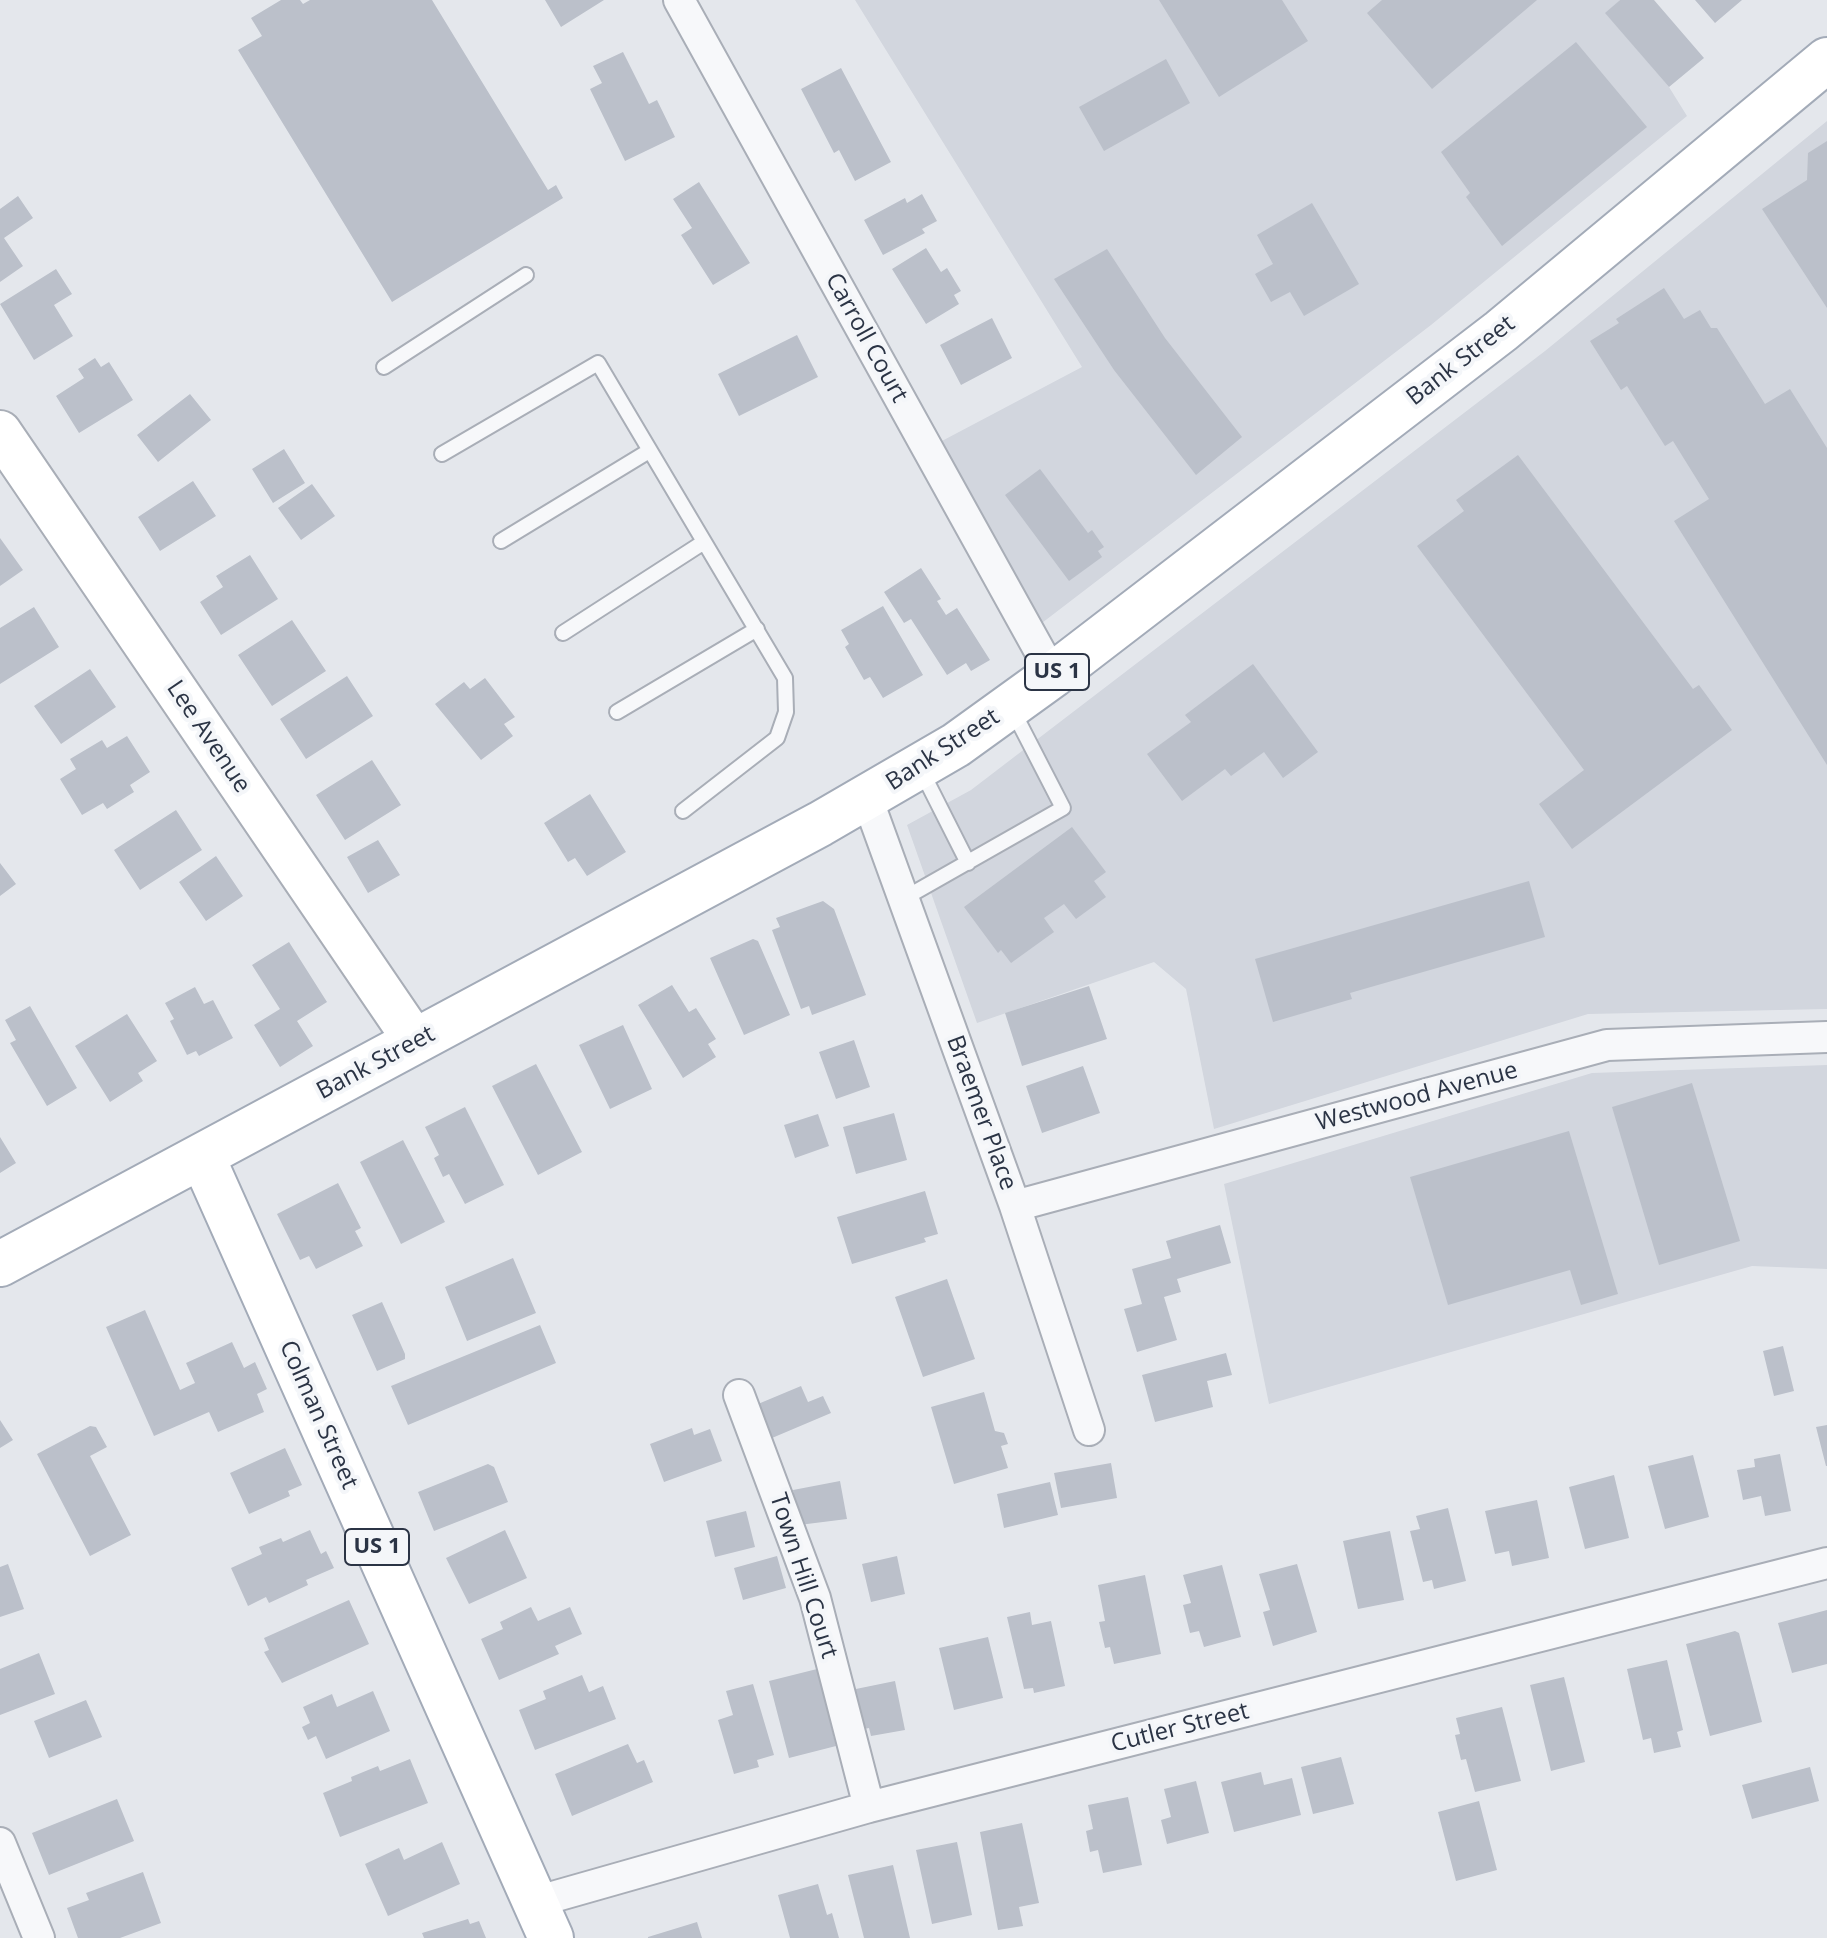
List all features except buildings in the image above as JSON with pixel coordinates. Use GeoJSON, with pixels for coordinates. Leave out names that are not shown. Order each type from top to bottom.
{"type":"FeatureCollection","features":[{"type":"Feature","properties":{"kind":"main road","name":"Bank Street"},"geometry":{"type":"LineString","coordinates":[[0,1264],[920,767],[1053,675],[1501,331],[1827,60]]}},
{"type":"Feature","properties":{"kind":"main road","name":"Lee Avenue"},"geometry":{"type":"LineString","coordinates":[[0,432],[415,1041]]}},
{"type":"Feature","properties":{"kind":"main road","name":"Colman Street"},"geometry":{"type":"LineString","coordinates":[[202,1156],[543,1920]]}},
{"type":"Feature","properties":{"kind":"street","name":"Carroll Court"},"geometry":{"type":"LineString","coordinates":[[679,0],[1053,675]]}},
{"type":"Feature","properties":{"kind":"street","name":"Braemer Place"},"geometry":{"type":"LineString","coordinates":[[867,798],[1015,1206],[1089,1430]]}},
{"type":"Feature","properties":{"kind":"street","name":"Westwood Avenue"},"geometry":{"type":"LineString","coordinates":[[1015,1206],[1607,1045],[1827,1037]]}},
{"type":"Feature","properties":{"kind":"street","name":"Town Hill Court"},"geometry":{"type":"LineString","coordinates":[[739,1395],[815,1598],[869,1807]]}},
{"type":"Feature","properties":{"kind":"street","name":"Cutler Street"},"geometry":{"type":"LineString","coordinates":[[543,1920],[869,1807],[1827,1563]]}},
{"type":"Feature","properties":{"kind":"street"},"geometry":{"type":"LineString","coordinates":[[0,1843],[39,1938]]}},
{"type":"Feature","properties":{"kind":"lane"},"geometry":{"type":"LineString","coordinates":[[384,367],[526,275]]}},
{"type":"Feature","properties":{"kind":"lane"},"geometry":{"type":"LineString","coordinates":[[442,454],[598,363],[785,678],[786,712],[777,738],[683,811]]}},
{"type":"Feature","properties":{"kind":"lane"},"geometry":{"type":"LineString","coordinates":[[501,541],[649,451]]}},
{"type":"Feature","properties":{"kind":"lane"},"geometry":{"type":"LineString","coordinates":[[563,633],[704,542]]}},
{"type":"Feature","properties":{"kind":"lane"},"geometry":{"type":"LineString","coordinates":[[617,712],[757,629]]}},
{"type":"Feature","properties":{"kind":"lane"},"geometry":{"type":"LineString","coordinates":[[903,899],[1063,808],[1010,705]]}},
{"type":"Feature","properties":{"kind":"lane"},"geometry":{"type":"LineString","coordinates":[[920,767],[968,863]]}},
{"type":"Feature","properties":{"kind":"shaded area"},"geometry":{"type":"Polygon","coordinates":[[[855,0],[1620,0],[1606,13],[1669,87],[1687,116],[1431,325],[1038,626],[940,442],[1082,367],[855,0]]]}},
{"type":"Feature","properties":{"kind":"shaded area"},"geometry":{"type":"Polygon","coordinates":[[[1827,121],[1827,1009],[1588,1014],[1214,1129],[1186,989],[1154,962],[977,1023],[907,825],[971,790],[1545,351],[1827,121]]]}},
{"type":"Feature","properties":{"kind":"shaded area"},"geometry":{"type":"Polygon","coordinates":[[[1827,1065],[1827,1269],[1752,1266],[1269,1404],[1224,1184],[1592,1073],[1827,1065]]]}}]}
